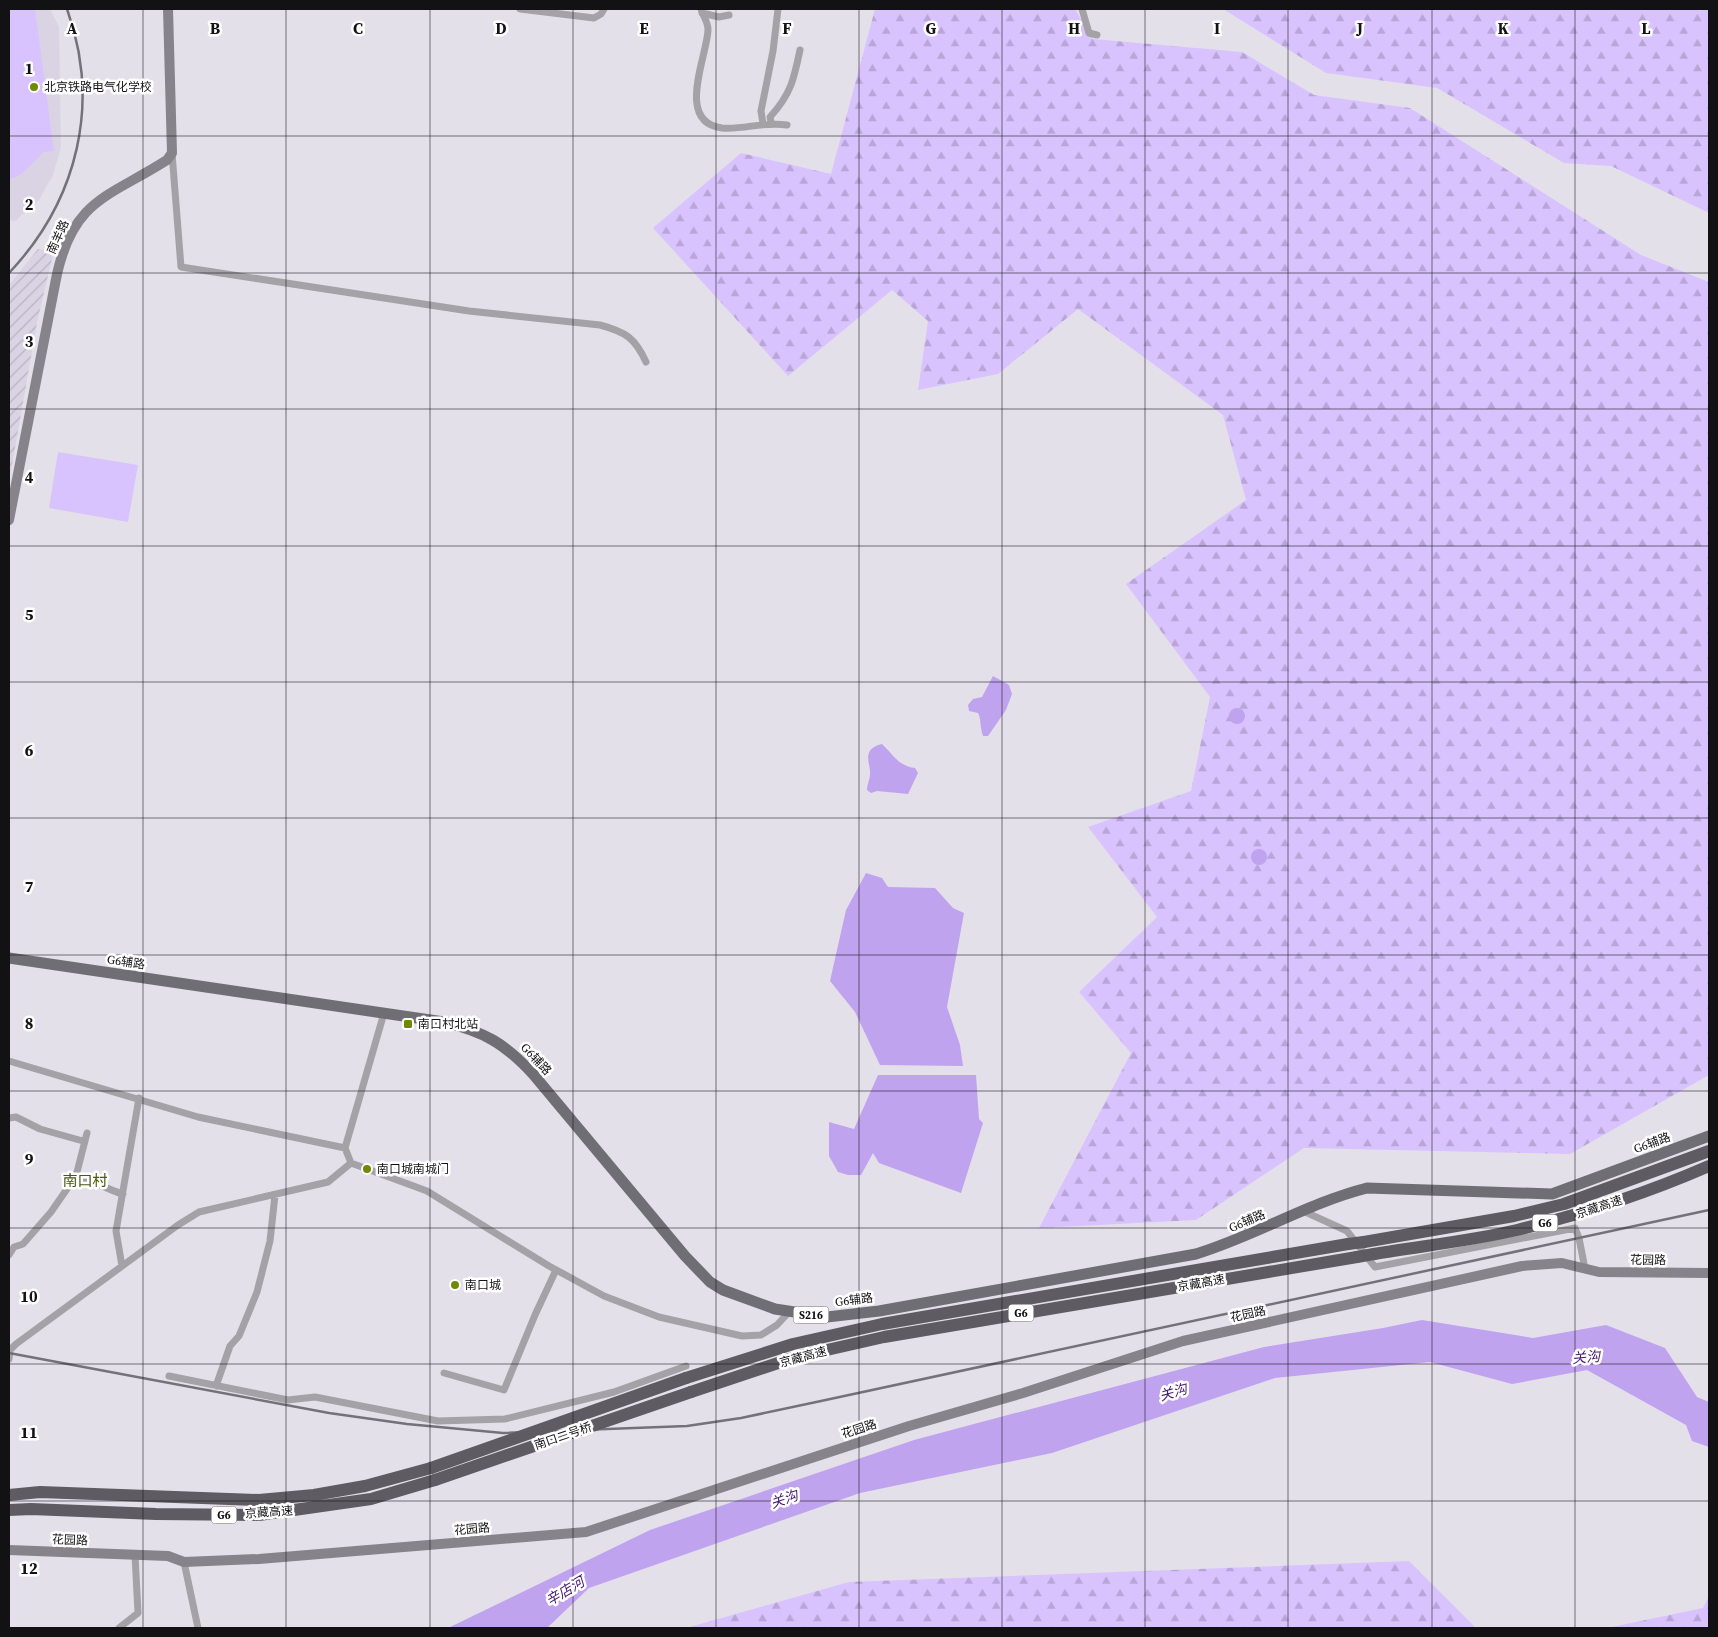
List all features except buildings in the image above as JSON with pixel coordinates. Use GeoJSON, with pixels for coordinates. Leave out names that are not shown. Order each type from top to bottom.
{"type":"FeatureCollection","features":[{"type":"Feature","properties":{"kind":"highway","name":"南口二号桥"},"geometry":{"type":"LineString","coordinates":[[433,1474],[686,1372],[793,1344],[882,1324],[1514,1216],[1564,1204],[1709,1151]]}},
{"type":"Feature","properties":{"kind":"highway","name":"京藏高速"},"geometry":{"type":"LineString","coordinates":[[691,1392],[796,1357],[884,1337],[1515,1230],[1570,1217],[1658,1187],[1709,1166]]}},
{"type":"Feature","properties":{"kind":"highway","name":"南口二号桥"},"geometry":{"type":"LineString","coordinates":[[433,1474],[691,1392]]}},
{"type":"Feature","properties":{"kind":"highway","name":"京藏高速"},"geometry":{"type":"LineString","coordinates":[[9,1495],[40,1492],[259,1500],[314,1495],[433,1474]]}},
{"type":"Feature","properties":{"kind":"highway","name":"京藏高速"},"geometry":{"type":"LineString","coordinates":[[9,1510],[259,1515],[371,1499],[433,1474]]}},
{"type":"Feature","properties":{"kind":"highway"},"geometry":{"type":"LineString","coordinates":[[9,1491],[40,1492]]}},
{"type":"Feature","properties":{"kind":"main road","name":"G6辅路"},"geometry":{"type":"LineString","coordinates":[[9,958],[467,1027],[499,1042],[533,1074],[685,1256],[710,1282],[742,1298],[790,1312],[827,1317],[852,1315],[1169,1259],[1225,1245],[1344,1194],[1367,1188],[1552,1194],[1709,1136]]}},
{"type":"Feature","properties":{"kind":"street"},"geometry":{"type":"LineString","coordinates":[[168,9],[172,153],[181,267],[469,311],[600,325],[621,330],[638,345],[646,362]]}},
{"type":"Feature","properties":{"kind":"street"},"geometry":{"type":"LineString","coordinates":[[520,9],[594,18],[601,14],[604,9]]}},
{"type":"Feature","properties":{"kind":"street"},"geometry":{"type":"LineString","coordinates":[[767,123],[761,111],[773,51],[778,9]]}},
{"type":"Feature","properties":{"kind":"street"},"geometry":{"type":"LineString","coordinates":[[1082,9],[1089,33],[1097,36]]}},
{"type":"Feature","properties":{"kind":"street"},"geometry":{"type":"LineString","coordinates":[[701,11],[707,20],[708,32],[695,91],[701,116],[706,121],[721,128],[767,123],[787,125]]}},
{"type":"Feature","properties":{"kind":"street"},"geometry":{"type":"LineString","coordinates":[[701,11],[719,17],[729,15]]}},
{"type":"Feature","properties":{"kind":"street"},"geometry":{"type":"LineString","coordinates":[[767,123],[792,88],[800,50]]}},
{"type":"Feature","properties":{"kind":"street","name":"南羊路"},"geometry":{"type":"LineString","coordinates":[[9,520],[57,274],[67,241],[75,224],[101,197],[167,160],[172,153]]}},
{"type":"Feature","properties":{"kind":"street"},"geometry":{"type":"LineString","coordinates":[[384,1013],[345,1148],[351,1163],[427,1191],[493,1233],[604,1296],[659,1316],[742,1336],[761,1335],[790,1312]]}},
{"type":"Feature","properties":{"kind":"street"},"geometry":{"type":"LineString","coordinates":[[9,1061],[198,1117],[345,1148]]}},
{"type":"Feature","properties":{"kind":"street"},"geometry":{"type":"LineString","coordinates":[[122,1266],[116,1231],[139,1098]]}},
{"type":"Feature","properties":{"kind":"street"},"geometry":{"type":"LineString","coordinates":[[9,1118],[16,1117],[40,1129],[83,1141]]}},
{"type":"Feature","properties":{"kind":"street"},"geometry":{"type":"LineString","coordinates":[[9,1255],[14,1247],[22,1244],[52,1212],[76,1176],[86,1133]]}},
{"type":"Feature","properties":{"kind":"street"},"geometry":{"type":"LineString","coordinates":[[9,1359],[10,1350],[16,1344],[178,1225],[199,1212],[328,1182],[351,1163]]}},
{"type":"Feature","properties":{"kind":"street"},"geometry":{"type":"LineString","coordinates":[[76,1176],[83,1177],[107,1190],[123,1194]]}},
{"type":"Feature","properties":{"kind":"street"},"geometry":{"type":"LineString","coordinates":[[216,1386],[230,1346],[239,1336],[257,1292],[270,1241],[275,1195]]}},
{"type":"Feature","properties":{"kind":"street"},"geometry":{"type":"LineString","coordinates":[[1303,1211],[1347,1231],[1375,1267],[1575,1228],[1579,1238],[1585,1269]]}},
{"type":"Feature","properties":{"kind":"street","name":"花园路"},"geometry":{"type":"LineString","coordinates":[[9,1550],[168,1556],[184,1562],[259,1559],[586,1532],[909,1426],[1023,1393],[1183,1341],[1522,1266],[1562,1263],[1599,1272],[1709,1274]]}},
{"type":"Feature","properties":{"kind":"street"},"geometry":{"type":"LineString","coordinates":[[444,1373],[504,1390],[556,1270]]}},
{"type":"Feature","properties":{"kind":"street"},"geometry":{"type":"LineString","coordinates":[[9,1341],[16,1344]]}},
{"type":"Feature","properties":{"kind":"street"},"geometry":{"type":"LineString","coordinates":[[169,1376],[288,1400],[315,1397],[438,1421],[505,1419],[686,1372]]}},
{"type":"Feature","properties":{"kind":"street"},"geometry":{"type":"LineString","coordinates":[[119,1628],[138,1612],[135,1555]]}},
{"type":"Feature","properties":{"kind":"street"},"geometry":{"type":"LineString","coordinates":[[184,1562],[198,1628]]}},
{"type":"Feature","properties":{"kind":"shaded area","name":"北京铁路电气化学校"},"geometry":{"type":"Polygon","coordinates":[[[9,9],[50,9],[59,27],[61,147],[53,175],[39,200],[15,221],[9,220],[9,9]]]}},
{"type":"Feature","properties":{"kind":"shaded area"},"geometry":{"type":"Polygon","coordinates":[[[38,249],[54,250],[37,323],[9,482],[9,285],[38,249]]]}},
{"type":"Feature","properties":{"kind":"green space"},"geometry":{"type":"Polygon","coordinates":[[[9,9],[35,9],[54,151],[43,152],[24,172],[9,179],[9,9]]]}},
{"type":"Feature","properties":{"kind":"green space"},"geometry":{"type":"Polygon","coordinates":[[[875,9],[1075,9],[1093,39],[1242,52],[1314,95],[1410,108],[1641,255],[1709,282],[1709,1075],[1570,1154],[1304,1148],[1196,1220],[1039,1228],[1131,1053],[1079,992],[1157,917],[1088,827],[1191,791],[1210,697],[1126,584],[1246,500],[1223,415],[1078,309],[998,374],[918,390],[928,321],[892,290],[788,376],[653,228],[741,153],[831,174],[875,9]]]}},
{"type":"Feature","properties":{"kind":"green space"},"geometry":{"type":"Polygon","coordinates":[[[1223,9],[1709,9],[1709,213],[1611,166],[1564,163],[1437,88],[1326,73],[1223,9]]]}},
{"type":"Feature","properties":{"kind":"green space"},"geometry":{"type":"Polygon","coordinates":[[[58,452],[138,465],[128,522],[49,508],[58,452]]]}},
{"type":"Feature","properties":{"kind":"green space"},"geometry":{"type":"Polygon","coordinates":[[[1409,1561],[1476,1628],[686,1628],[849,1582],[1409,1561]]]}},
{"type":"Feature","properties":{"kind":"green space"},"geometry":{"type":"Polygon","coordinates":[[[1709,1596],[1709,1628],[1607,1628],[1703,1608],[1709,1596]]]}},
{"type":"Feature","properties":{"kind":"water"},"geometry":{"type":"Polygon","coordinates":[[[993,676],[1009,685],[1012,694],[1006,710],[988,736],[983,736],[978,713],[969,711],[968,705],[973,699],[982,697],[993,676]]]}},
{"type":"Feature","properties":{"kind":"water"},"geometry":{"type":"Polygon","coordinates":[[[1237,708],[1243,710],[1245,716],[1243,722],[1237,724],[1231,722],[1229,716],[1231,710],[1237,708]]]}},
{"type":"Feature","properties":{"kind":"water"},"geometry":{"type":"Polygon","coordinates":[[[882,744],[900,762],[915,768],[918,773],[908,794],[877,791],[871,793],[867,790],[870,774],[869,753],[875,746],[882,744]]]}},
{"type":"Feature","properties":{"kind":"water"},"geometry":{"type":"Polygon","coordinates":[[[1259,849],[1265,851],[1267,857],[1265,863],[1259,865],[1253,863],[1251,857],[1253,851],[1259,849]]]}},
{"type":"Feature","properties":{"kind":"water"},"geometry":{"type":"Polygon","coordinates":[[[866,873],[882,878],[888,887],[935,888],[953,908],[964,913],[947,1007],[960,1045],[963,1066],[880,1065],[855,1012],[830,981],[846,910],[866,873]]]}},
{"type":"Feature","properties":{"kind":"water"},"geometry":{"type":"Polygon","coordinates":[[[878,1075],[976,1075],[979,1119],[983,1123],[961,1193],[879,1163],[873,1153],[861,1175],[848,1175],[838,1172],[829,1156],[829,1122],[854,1129],[878,1075]]]}},
{"type":"Feature","properties":{"kind":"water"},"geometry":{"type":"Polygon","coordinates":[[[1422,1320],[1533,1338],[1606,1325],[1665,1348],[1697,1397],[1709,1402],[1709,1447],[1692,1441],[1686,1425],[1587,1370],[1512,1384],[1430,1362],[1275,1378],[1052,1453],[860,1493],[589,1588],[547,1628],[448,1628],[650,1530],[914,1440],[1264,1347],[1422,1320]]]}},
{"type":"Feature","properties":{"kind":"railway"},"geometry":{"type":"LineString","coordinates":[[9,273],[33,245],[52,214],[67,182],[77,149],[82,115],[82,80],[77,44],[67,9]]}},
{"type":"Feature","properties":{"kind":"railway"},"geometry":{"type":"LineString","coordinates":[[9,1353],[329,1413],[407,1424],[503,1433],[687,1426],[741,1418],[1709,1210]]}},
{"type":"Feature","properties":{"kind":"place","name":"北京铁路电气化学校"},"geometry":{"type":"Point","coordinates":[34,87]}},
{"type":"Feature","properties":{"kind":"place","name":"南口村北站"},"geometry":{"type":"Point","coordinates":[408,1024]}},
{"type":"Feature","properties":{"kind":"place","name":"南口城南城门"},"geometry":{"type":"Point","coordinates":[367,1169]}},
{"type":"Feature","properties":{"kind":"place","name":"南口城"},"geometry":{"type":"Point","coordinates":[455,1285]}},
{"type":"Feature","properties":{"kind":"district","name":"南口村"},"geometry":{"type":"Point","coordinates":[85,1180]}},
{"type":"Feature","properties":{"kind":"water label","name":"关沟"},"geometry":{"type":"Point","coordinates":[1586,1357]}},
{"type":"Feature","properties":{"kind":"water label","name":"关沟"},"geometry":{"type":"Point","coordinates":[1173,1392]}},
{"type":"Feature","properties":{"kind":"water label","name":"关沟"},"geometry":{"type":"Point","coordinates":[784,1499]}},
{"type":"Feature","properties":{"kind":"water label","name":"辛店河"},"geometry":{"type":"Point","coordinates":[565,1591]}}]}
